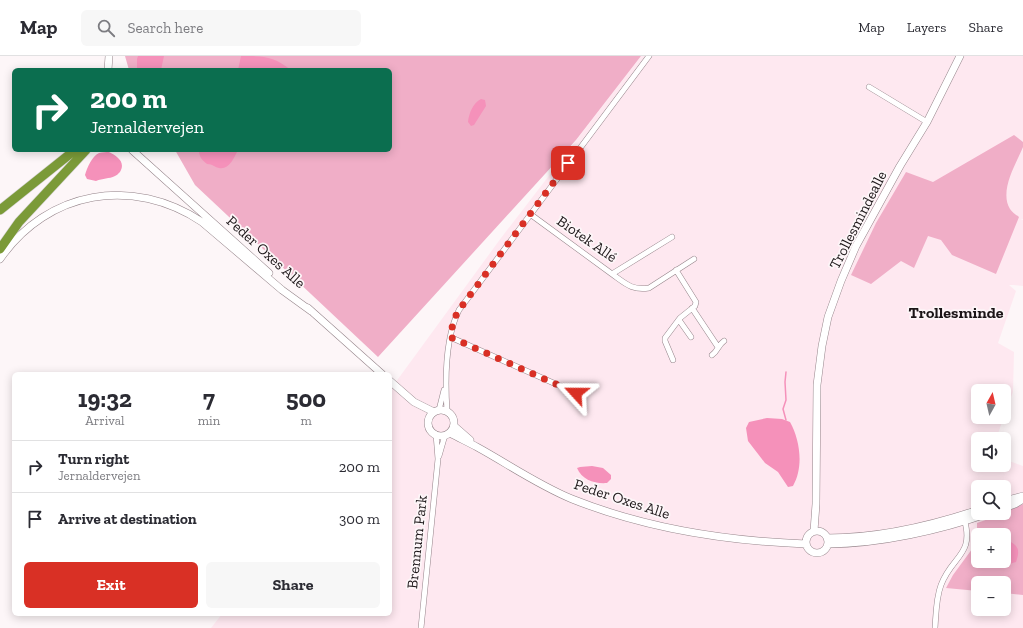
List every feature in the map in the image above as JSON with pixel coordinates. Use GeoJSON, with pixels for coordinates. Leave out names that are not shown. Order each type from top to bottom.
{"type":"FeatureCollection","features":[{"type":"Feature","properties":{"kind":"highway"},"geometry":{"type":"LineString","coordinates":[[0,210],[72,152]]}},
{"type":"Feature","properties":{"kind":"highway"},"geometry":{"type":"LineString","coordinates":[[0,249],[20,222],[84,152]]}},
{"type":"Feature","properties":{"kind":"street"},"geometry":{"type":"LineString","coordinates":[[108,68],[109,56]]}},
{"type":"Feature","properties":{"kind":"street"},"geometry":{"type":"LineString","coordinates":[[392,383],[414,402],[437,412],[453,417],[454,426],[447,434],[436,434],[429,427],[437,412],[446,384],[450,337],[454,319],[459,310],[530,214],[649,56]]}},
{"type":"Feature","properties":{"kind":"street","name":"Trollesmindealle"},"geometry":{"type":"LineString","coordinates":[[817,531],[817,385],[822,346],[828,317],[856,246],[900,166],[927,122],[960,56]]}},
{"type":"Feature","properties":{"kind":"street"},"geometry":{"type":"LineString","coordinates":[[869,87],[927,122]]}},
{"type":"Feature","properties":{"kind":"street","name":"Peder Oxes Alle"},"geometry":{"type":"LineString","coordinates":[[134,152],[380,372]]}},
{"type":"Feature","properties":{"kind":"street"},"geometry":{"type":"LineString","coordinates":[[0,258],[33,223],[43,216],[70,203],[110,195],[144,197],[174,206],[202,222],[282,290],[311,311]]}},
{"type":"Feature","properties":{"kind":"street","name":"Biotek Allé"},"geometry":{"type":"LineString","coordinates":[[530,214],[612,274],[672,237]]}},
{"type":"Feature","properties":{"kind":"street"},"geometry":{"type":"LineString","coordinates":[[612,274],[631,287],[642,289],[649,288],[694,259]]}},
{"type":"Feature","properties":{"kind":"street"},"geometry":{"type":"LineString","coordinates":[[673,360],[665,340],[679,320],[696,304],[696,301],[676,270]]}},
{"type":"Feature","properties":{"kind":"street"},"geometry":{"type":"LineString","coordinates":[[692,308],[718,347]]}},
{"type":"Feature","properties":{"kind":"street"},"geometry":{"type":"LineString","coordinates":[[679,320],[691,337]]}},
{"type":"Feature","properties":{"kind":"street"},"geometry":{"type":"LineString","coordinates":[[450,337],[576,393]]}},
{"type":"Feature","properties":{"kind":"street"},"geometry":{"type":"LineString","coordinates":[[712,355],[724,341]]}},
{"type":"Feature","properties":{"kind":"street","name":"Peder Oxes Alle"},"geometry":{"type":"LineString","coordinates":[[454,426],[476,446]]}},
{"type":"Feature","properties":{"kind":"street","name":"Brennum Park"},"geometry":{"type":"LineString","coordinates":[[421,628],[438,459],[436,434]]}},
{"type":"Feature","properties":{"kind":"street","name":"Peder Oxes Alle"},"geometry":{"type":"LineString","coordinates":[[447,434],[476,446],[540,484],[572,499],[617,514],[706,536],[771,542],[806,541]]}},
{"type":"Feature","properties":{"kind":"street","name":"Brennum Park"},"geometry":{"type":"LineString","coordinates":[[438,459],[447,434]]}},
{"type":"Feature","properties":{"kind":"street"},"geometry":{"type":"LineString","coordinates":[[1011,500],[1023,497]]}},
{"type":"Feature","properties":{"kind":"street"},"geometry":{"type":"LineString","coordinates":[[1011,505],[1023,497]]}},
{"type":"Feature","properties":{"kind":"street"},"geometry":{"type":"LineString","coordinates":[[964,518],[971,514]]}},
{"type":"Feature","properties":{"kind":"street"},"geometry":{"type":"LineString","coordinates":[[827,541],[873,540],[920,532],[971,517]]}},
{"type":"Feature","properties":{"kind":"street"},"geometry":{"type":"LineString","coordinates":[[935,628],[938,594],[941,584],[946,574],[962,554],[967,542],[968,535],[964,518]]}},
{"type":"Feature","properties":{"kind":"street"},"geometry":{"type":"LineString","coordinates":[[817,531],[826,535],[827,541],[824,550],[819,553],[809,550],[806,541],[811,532],[817,531]]}},
{"type":"Feature","properties":{"kind":"shaded area"},"geometry":{"type":"Polygon","coordinates":[[[125,56],[641,56],[576,140],[378,357],[195,185],[176,152],[392,152],[392,68],[128,68],[125,56]]]}},
{"type":"Feature","properties":{"kind":"shaded area"},"geometry":{"type":"Polygon","coordinates":[[[138,56],[164,56],[161,68],[137,68],[138,56]]]}},
{"type":"Feature","properties":{"kind":"shaded area"},"geometry":{"type":"Polygon","coordinates":[[[241,56],[256,56],[274,59],[289,68],[238,68],[241,56]]]}},
{"type":"Feature","properties":{"kind":"shaded area"},"geometry":{"type":"Polygon","coordinates":[[[641,56],[1023,56],[1023,219],[1021,219],[1023,220],[1023,286],[1009,285],[1016,291],[998,343],[1014,352],[1013,392],[1011,398],[1011,384],[971,384],[971,424],[1001,424],[999,432],[971,432],[971,472],[1011,472],[1011,462],[1023,466],[1023,628],[211,628],[220,616],[392,616],[392,387],[501,238],[641,56]]]}},
{"type":"Feature","properties":{"kind":"shaded area"},"geometry":{"type":"Polygon","coordinates":[[[481,99],[485,100],[486,106],[474,125],[471,126],[468,122],[470,112],[476,103],[481,99]]]}},
{"type":"Feature","properties":{"kind":"shaded area"},"geometry":{"type":"Polygon","coordinates":[[[1014,135],[1023,142],[1023,147],[1013,169],[1006,194],[1010,209],[1019,217],[996,274],[952,255],[941,240],[928,236],[914,268],[901,261],[871,284],[851,275],[876,223],[906,172],[933,182],[1014,135]]]}},
{"type":"Feature","properties":{"kind":"shaded area"},"geometry":{"type":"Polygon","coordinates":[[[109,152],[118,157],[120,160],[122,168],[120,172],[113,177],[96,181],[87,179],[85,175],[90,162],[94,157],[99,153],[109,152]]]}},
{"type":"Feature","properties":{"kind":"shaded area"},"geometry":{"type":"Polygon","coordinates":[[[199,152],[237,152],[233,160],[223,168],[205,163],[199,152]]]}},
{"type":"Feature","properties":{"kind":"shaded area"},"geometry":{"type":"Polygon","coordinates":[[[767,418],[782,419],[790,422],[793,429],[798,445],[800,462],[799,471],[793,486],[788,487],[778,472],[765,463],[748,441],[746,428],[749,422],[767,418]]]}},
{"type":"Feature","properties":{"kind":"shaded area"},"geometry":{"type":"Polygon","coordinates":[[[592,466],[603,468],[611,475],[611,479],[607,483],[594,482],[582,476],[577,468],[592,466]]]}},
{"type":"Feature","properties":{"kind":"shaded area"},"geometry":{"type":"Polygon","coordinates":[[[1023,504],[1023,595],[1011,594],[1011,576],[971,576],[971,590],[946,588],[953,575],[971,550],[971,568],[1011,568],[1011,528],[977,528],[977,523],[986,520],[1011,520],[1011,510],[1023,504]]]}},
{"type":"Feature","properties":{"kind":"shaded area"},"geometry":{"type":"Polygon","coordinates":[[[1011,542],[1017,548],[1018,553],[1016,562],[1011,563],[1011,542]]]}},
{"type":"Feature","properties":{"kind":"waterway"},"geometry":{"type":"LineString","coordinates":[[786,372],[786,400],[783,409],[786,420]]}},
{"type":"Feature","properties":{"kind":"district","name":"Trollesminde"},"geometry":{"type":"Point","coordinates":[956,312]}},
{"type":"Feature","properties":{"kind":"route"},"geometry":{"type":"LineString","coordinates":[[568,163],[459,310],[451,328],[450,337],[576,393]]}}]}
